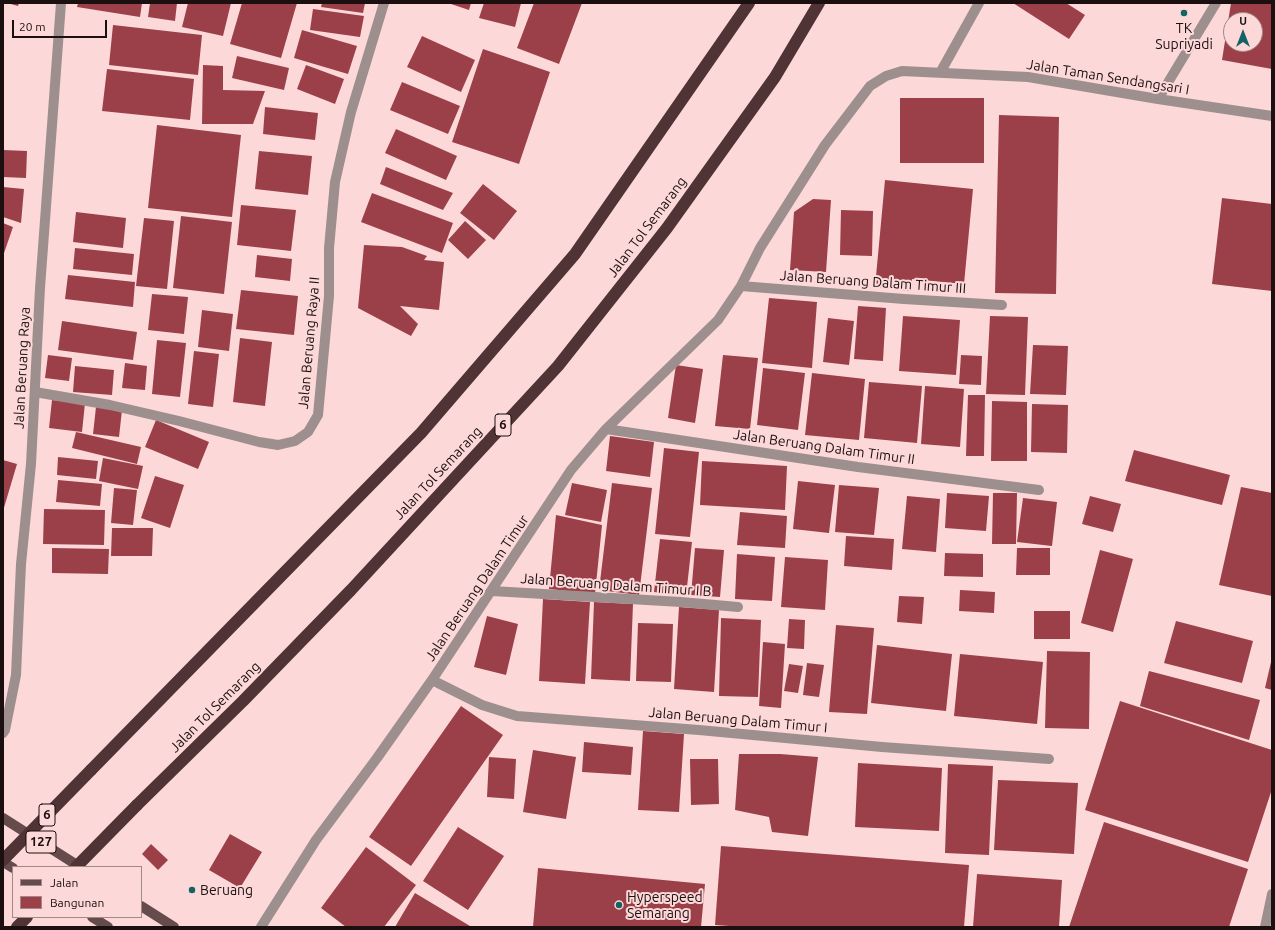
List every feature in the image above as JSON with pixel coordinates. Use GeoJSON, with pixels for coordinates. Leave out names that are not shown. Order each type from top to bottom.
{"type":"FeatureCollection","features":[{"type":"Feature","properties":{"kind":"highway","name":"6"},"geometry":{"type":"LineString","coordinates":[[3,861],[421,433],[575,254],[749,3]]}},
{"type":"Feature","properties":{"kind":"highway","name":"Jalan Tol Semarang"},"geometry":{"type":"LineString","coordinates":[[77,866],[243,701],[351,590],[558,366],[667,228],[775,77],[819,3]]}},
{"type":"Feature","properties":{"kind":"highway"},"geometry":{"type":"LineString","coordinates":[[17,927],[26,918]]}},
{"type":"Feature","properties":{"kind":"main road","name":"127"},"geometry":{"type":"LineString","coordinates":[[3,818],[78,866]]}},
{"type":"Feature","properties":{"kind":"main road","name":"127"},"geometry":{"type":"LineString","coordinates":[[3,861],[12,867]]}},
{"type":"Feature","properties":{"kind":"main road"},"geometry":{"type":"LineString","coordinates":[[142,907],[174,927]]}},
{"type":"Feature","properties":{"kind":"main road"},"geometry":{"type":"LineString","coordinates":[[94,918],[108,927]]}},
{"type":"Feature","properties":{"kind":"street","name":"Jalan Beruang Raya"},"geometry":{"type":"LineString","coordinates":[[3,733],[5,730],[16,675],[21,564],[31,464],[40,288],[61,3]]}},
{"type":"Feature","properties":{"kind":"street","name":"Jalan Beruang Raya II"},"geometry":{"type":"LineString","coordinates":[[35,392],[110,405],[259,442],[278,445],[295,441],[308,432],[318,415],[324,361],[329,296],[329,248],[335,182],[351,112],[384,3]]}},
{"type":"Feature","properties":{"kind":"street"},"geometry":{"type":"LineString","coordinates":[[940,73],[979,3]]}},
{"type":"Feature","properties":{"kind":"street"},"geometry":{"type":"LineString","coordinates":[[1158,99],[1216,3]]}},
{"type":"Feature","properties":{"kind":"street","name":"Jalan Taman Sendangsari I"},"geometry":{"type":"LineString","coordinates":[[741,286],[760,248],[825,145],[870,86],[886,76],[902,71],[1028,77],[1158,99],[1272,116]]}},
{"type":"Feature","properties":{"kind":"street","name":"Jalan Beruang Dalam Timur III"},"geometry":{"type":"LineString","coordinates":[[741,286],[904,300],[1002,305]]}},
{"type":"Feature","properties":{"kind":"street","name":"Jalan Beruang Dalam Timur"},"geometry":{"type":"LineString","coordinates":[[261,927],[316,840],[377,758],[432,680],[571,470],[606,430],[718,320],[741,286]]}},
{"type":"Feature","properties":{"kind":"street","name":"Jalan Beruang Dalam Timur II"},"geometry":{"type":"LineString","coordinates":[[606,430],[858,467],[1039,490]]}},
{"type":"Feature","properties":{"kind":"street","name":"Jalan Beruang Dalam Timur I B"},"geometry":{"type":"LineString","coordinates":[[492,591],[681,602],[738,607]]}},
{"type":"Feature","properties":{"kind":"street","name":"Jalan Beruang Dalam Timur I"},"geometry":{"type":"LineString","coordinates":[[432,680],[482,705],[517,716],[692,729],[882,747],[1049,759]]}},
{"type":"Feature","properties":{"kind":"street"},"geometry":{"type":"LineString","coordinates":[[1265,927],[1272,894]]}},
{"type":"Feature","properties":{"kind":"building"},"geometry":{"type":"Polygon","coordinates":[[[7,3],[19,3],[18,6],[7,3]]]}},
{"type":"Feature","properties":{"kind":"building"},"geometry":{"type":"Polygon","coordinates":[[[78,3],[142,3],[140,17],[77,7],[78,3]]]}},
{"type":"Feature","properties":{"kind":"building"},"geometry":{"type":"Polygon","coordinates":[[[150,3],[177,3],[175,21],[148,17],[150,3]]]}},
{"type":"Feature","properties":{"kind":"building"},"geometry":{"type":"Polygon","coordinates":[[[188,3],[231,3],[223,36],[182,27],[188,3]]]}},
{"type":"Feature","properties":{"kind":"building"},"geometry":{"type":"Polygon","coordinates":[[[242,3],[297,3],[281,58],[230,44],[242,3]]]}},
{"type":"Feature","properties":{"kind":"building"},"geometry":{"type":"Polygon","coordinates":[[[322,3],[365,3],[363,13],[321,7],[322,3]]]}},
{"type":"Feature","properties":{"kind":"building"},"geometry":{"type":"Polygon","coordinates":[[[448,3],[471,3],[469,10],[448,3]]]}},
{"type":"Feature","properties":{"kind":"building"},"geometry":{"type":"Polygon","coordinates":[[[484,3],[521,3],[515,27],[479,18],[484,3]]]}},
{"type":"Feature","properties":{"kind":"building"},"geometry":{"type":"Polygon","coordinates":[[[534,3],[582,3],[559,64],[517,48],[534,3]]]}},
{"type":"Feature","properties":{"kind":"building"},"geometry":{"type":"Polygon","coordinates":[[[1013,3],[1066,3],[1085,15],[1069,39],[1013,3]]]}},
{"type":"Feature","properties":{"kind":"building"},"geometry":{"type":"Polygon","coordinates":[[[1231,3],[1272,3],[1272,69],[1222,60],[1223,52],[1263,52],[1263,12],[1230,12],[1231,3]]]}},
{"type":"Feature","properties":{"kind":"building"},"geometry":{"type":"Polygon","coordinates":[[[313,9],[364,16],[360,37],[310,30],[313,9]]]}},
{"type":"Feature","properties":{"kind":"building"},"geometry":{"type":"Polygon","coordinates":[[[113,25],[202,35],[198,75],[109,65],[113,25]]]}},
{"type":"Feature","properties":{"kind":"building"},"geometry":{"type":"Polygon","coordinates":[[[302,30],[357,46],[348,74],[294,58],[302,30]]]}},
{"type":"Feature","properties":{"kind":"building"},"geometry":{"type":"Polygon","coordinates":[[[422,36],[475,60],[461,92],[407,67],[422,36]]]}},
{"type":"Feature","properties":{"kind":"building"},"geometry":{"type":"Polygon","coordinates":[[[483,49],[550,72],[519,164],[452,142],[483,49]]]}},
{"type":"Feature","properties":{"kind":"building"},"geometry":{"type":"Polygon","coordinates":[[[237,56],[289,68],[284,90],[232,78],[237,56]]]}},
{"type":"Feature","properties":{"kind":"building"},"geometry":{"type":"Polygon","coordinates":[[[203,65],[223,66],[223,90],[265,91],[253,124],[202,124],[203,65]]]}},
{"type":"Feature","properties":{"kind":"building"},"geometry":{"type":"Polygon","coordinates":[[[306,65],[344,79],[335,104],[297,89],[306,65]]]}},
{"type":"Feature","properties":{"kind":"building"},"geometry":{"type":"Polygon","coordinates":[[[107,69],[194,79],[190,120],[102,111],[107,69]]]}},
{"type":"Feature","properties":{"kind":"building"},"geometry":{"type":"Polygon","coordinates":[[[402,82],[460,106],[448,134],[390,110],[402,82]]]}},
{"type":"Feature","properties":{"kind":"building"},"geometry":{"type":"Polygon","coordinates":[[[900,98],[984,98],[984,163],[900,163],[900,98]]]}},
{"type":"Feature","properties":{"kind":"building"},"geometry":{"type":"Polygon","coordinates":[[[265,107],[318,113],[315,140],[263,134],[265,107]]]}},
{"type":"Feature","properties":{"kind":"building"},"geometry":{"type":"Polygon","coordinates":[[[999,115],[1059,117],[1056,294],[995,293],[999,115]]]}},
{"type":"Feature","properties":{"kind":"building"},"geometry":{"type":"Polygon","coordinates":[[[157,125],[241,135],[232,217],[148,208],[157,125]]]}},
{"type":"Feature","properties":{"kind":"building"},"geometry":{"type":"Polygon","coordinates":[[[396,129],[457,156],[446,180],[385,153],[396,129]]]}},
{"type":"Feature","properties":{"kind":"building"},"geometry":{"type":"Polygon","coordinates":[[[3,150],[27,151],[26,178],[3,177],[3,150]]]}},
{"type":"Feature","properties":{"kind":"building"},"geometry":{"type":"Polygon","coordinates":[[[259,151],[312,156],[308,195],[255,189],[259,151]]]}},
{"type":"Feature","properties":{"kind":"building"},"geometry":{"type":"Polygon","coordinates":[[[386,167],[453,193],[443,210],[380,184],[386,167]]]}},
{"type":"Feature","properties":{"kind":"building"},"geometry":{"type":"Polygon","coordinates":[[[885,180],[973,189],[964,284],[912,279],[911,291],[875,287],[885,180]]]}},
{"type":"Feature","properties":{"kind":"building"},"geometry":{"type":"Polygon","coordinates":[[[483,184],[517,211],[494,240],[460,213],[483,184]]]}},
{"type":"Feature","properties":{"kind":"building"},"geometry":{"type":"Polygon","coordinates":[[[3,187],[24,189],[21,223],[3,217],[3,187]]]}},
{"type":"Feature","properties":{"kind":"building"},"geometry":{"type":"Polygon","coordinates":[[[372,193],[453,223],[442,253],[361,222],[372,193]]]}},
{"type":"Feature","properties":{"kind":"building"},"geometry":{"type":"Polygon","coordinates":[[[1222,198],[1272,204],[1272,291],[1212,284],[1222,198]]]}},
{"type":"Feature","properties":{"kind":"building"},"geometry":{"type":"Polygon","coordinates":[[[813,199],[831,200],[826,272],[790,270],[794,212],[813,199]]]}},
{"type":"Feature","properties":{"kind":"building"},"geometry":{"type":"Polygon","coordinates":[[[241,205],[296,210],[291,251],[237,245],[241,205]]]}},
{"type":"Feature","properties":{"kind":"building"},"geometry":{"type":"Polygon","coordinates":[[[841,210],[873,211],[872,256],[840,255],[841,210]]]}},
{"type":"Feature","properties":{"kind":"building"},"geometry":{"type":"Polygon","coordinates":[[[76,212],[126,218],[123,248],[73,242],[76,212]]]}},
{"type":"Feature","properties":{"kind":"building"},"geometry":{"type":"Polygon","coordinates":[[[181,216],[232,222],[224,294],[173,288],[181,216]]]}},
{"type":"Feature","properties":{"kind":"building"},"geometry":{"type":"Polygon","coordinates":[[[144,218],[174,221],[167,289],[136,286],[144,218]]]}},
{"type":"Feature","properties":{"kind":"building"},"geometry":{"type":"Polygon","coordinates":[[[465,221],[486,240],[468,259],[448,240],[465,221]]]}},
{"type":"Feature","properties":{"kind":"building"},"geometry":{"type":"Polygon","coordinates":[[[3,223],[13,227],[3,256],[3,223]]]}},
{"type":"Feature","properties":{"kind":"building"},"geometry":{"type":"Polygon","coordinates":[[[364,245],[402,247],[427,256],[424,260],[444,262],[439,310],[400,306],[418,324],[411,336],[358,308],[364,245]]]}},
{"type":"Feature","properties":{"kind":"building"},"geometry":{"type":"Polygon","coordinates":[[[75,248],[134,254],[132,275],[73,269],[75,248]]]}},
{"type":"Feature","properties":{"kind":"building"},"geometry":{"type":"Polygon","coordinates":[[[257,255],[292,259],[290,281],[255,277],[257,255]]]}},
{"type":"Feature","properties":{"kind":"building"},"geometry":{"type":"Polygon","coordinates":[[[68,275],[135,282],[133,307],[65,299],[68,275]]]}},
{"type":"Feature","properties":{"kind":"building"},"geometry":{"type":"Polygon","coordinates":[[[241,290],[298,296],[294,335],[236,329],[241,290]]]}},
{"type":"Feature","properties":{"kind":"building"},"geometry":{"type":"Polygon","coordinates":[[[152,294],[188,297],[184,334],[148,330],[152,294]]]}},
{"type":"Feature","properties":{"kind":"building"},"geometry":{"type":"Polygon","coordinates":[[[769,298],[817,302],[812,368],[762,363],[769,298]]]}},
{"type":"Feature","properties":{"kind":"building"},"geometry":{"type":"Polygon","coordinates":[[[858,306],[886,308],[883,361],[854,359],[858,306]]]}},
{"type":"Feature","properties":{"kind":"building"},"geometry":{"type":"Polygon","coordinates":[[[202,310],[233,314],[229,351],[198,347],[202,310]]]}},
{"type":"Feature","properties":{"kind":"building"},"geometry":{"type":"Polygon","coordinates":[[[903,316],[960,320],[956,375],[899,371],[903,316]]]}},
{"type":"Feature","properties":{"kind":"building"},"geometry":{"type":"Polygon","coordinates":[[[990,316],[1028,317],[1025,395],[986,394],[990,316]]]}},
{"type":"Feature","properties":{"kind":"building"},"geometry":{"type":"Polygon","coordinates":[[[828,318],[854,321],[849,365],[823,362],[828,318]]]}},
{"type":"Feature","properties":{"kind":"building"},"geometry":{"type":"Polygon","coordinates":[[[62,321],[137,332],[133,360],[58,350],[62,321]]]}},
{"type":"Feature","properties":{"kind":"building"},"geometry":{"type":"Polygon","coordinates":[[[240,338],[272,342],[265,406],[233,402],[240,338]]]}},
{"type":"Feature","properties":{"kind":"building"},"geometry":{"type":"Polygon","coordinates":[[[157,340],[186,343],[180,397],[152,394],[157,340]]]}},
{"type":"Feature","properties":{"kind":"building"},"geometry":{"type":"Polygon","coordinates":[[[1033,345],[1068,346],[1066,395],[1030,394],[1033,345]]]}},
{"type":"Feature","properties":{"kind":"building"},"geometry":{"type":"Polygon","coordinates":[[[194,351],[219,354],[213,407],[188,404],[194,351]]]}},
{"type":"Feature","properties":{"kind":"building"},"geometry":{"type":"Polygon","coordinates":[[[48,355],[72,358],[69,381],[45,378],[48,355]]]}},
{"type":"Feature","properties":{"kind":"building"},"geometry":{"type":"Polygon","coordinates":[[[723,355],[758,358],[750,429],[715,426],[723,355]]]}},
{"type":"Feature","properties":{"kind":"building"},"geometry":{"type":"Polygon","coordinates":[[[961,355],[982,356],[981,385],[959,384],[961,355]]]}},
{"type":"Feature","properties":{"kind":"building"},"geometry":{"type":"Polygon","coordinates":[[[125,363],[147,366],[145,390],[122,388],[125,363]]]}},
{"type":"Feature","properties":{"kind":"building"},"geometry":{"type":"Polygon","coordinates":[[[676,365],[703,369],[695,423],[668,418],[676,365]]]}},
{"type":"Feature","properties":{"kind":"building"},"geometry":{"type":"Polygon","coordinates":[[[75,366],[114,370],[112,395],[73,392],[75,366]]]}},
{"type":"Feature","properties":{"kind":"building"},"geometry":{"type":"Polygon","coordinates":[[[763,368],[805,373],[798,430],[757,425],[763,368]]]}},
{"type":"Feature","properties":{"kind":"building"},"geometry":{"type":"Polygon","coordinates":[[[812,373],[865,379],[859,440],[805,435],[812,373]]]}},
{"type":"Feature","properties":{"kind":"building"},"geometry":{"type":"Polygon","coordinates":[[[869,382],[922,386],[917,443],[864,438],[869,382]]]}},
{"type":"Feature","properties":{"kind":"building"},"geometry":{"type":"Polygon","coordinates":[[[925,386],[964,389],[960,447],[921,444],[925,386]]]}},
{"type":"Feature","properties":{"kind":"building"},"geometry":{"type":"Polygon","coordinates":[[[968,395],[985,395],[984,456],[966,456],[968,395]]]}},
{"type":"Feature","properties":{"kind":"building"},"geometry":{"type":"Polygon","coordinates":[[[52,400],[85,403],[82,432],[49,428],[52,400]]]}},
{"type":"Feature","properties":{"kind":"building"},"geometry":{"type":"Polygon","coordinates":[[[992,401],[1027,402],[1027,461],[991,461],[992,401]]]}},
{"type":"Feature","properties":{"kind":"building"},"geometry":{"type":"Polygon","coordinates":[[[1032,404],[1068,405],[1067,453],[1031,452],[1032,404]]]}},
{"type":"Feature","properties":{"kind":"building"},"geometry":{"type":"Polygon","coordinates":[[[96,407],[122,410],[119,437],[93,434],[96,407]]]}},
{"type":"Feature","properties":{"kind":"building"},"geometry":{"type":"Polygon","coordinates":[[[156,420],[209,442],[198,469],[145,447],[156,420]]]}},
{"type":"Feature","properties":{"kind":"building"},"geometry":{"type":"Polygon","coordinates":[[[76,432],[141,447],[137,464],[72,448],[76,432]]]}},
{"type":"Feature","properties":{"kind":"building"},"geometry":{"type":"Polygon","coordinates":[[[610,436],[654,442],[650,477],[606,471],[610,436]]]}},
{"type":"Feature","properties":{"kind":"building"},"geometry":{"type":"Polygon","coordinates":[[[664,448],[699,452],[690,537],[655,534],[664,448]]]}},
{"type":"Feature","properties":{"kind":"building"},"geometry":{"type":"Polygon","coordinates":[[[1134,450],[1230,475],[1222,505],[1125,481],[1134,450]]]}},
{"type":"Feature","properties":{"kind":"building"},"geometry":{"type":"Polygon","coordinates":[[[58,457],[98,461],[96,479],[57,475],[58,457]]]}},
{"type":"Feature","properties":{"kind":"building"},"geometry":{"type":"Polygon","coordinates":[[[103,458],[143,466],[138,489],[99,481],[103,458]]]}},
{"type":"Feature","properties":{"kind":"building"},"geometry":{"type":"Polygon","coordinates":[[[3,460],[17,464],[3,511],[3,460]]]}},
{"type":"Feature","properties":{"kind":"building"},"geometry":{"type":"Polygon","coordinates":[[[702,461],[787,466],[785,510],[700,505],[702,461]]]}},
{"type":"Feature","properties":{"kind":"building"},"geometry":{"type":"Polygon","coordinates":[[[155,476],[184,485],[170,528],[141,518],[155,476]]]}},
{"type":"Feature","properties":{"kind":"building"},"geometry":{"type":"Polygon","coordinates":[[[58,480],[102,484],[100,506],[56,502],[58,480]]]}},
{"type":"Feature","properties":{"kind":"building"},"geometry":{"type":"Polygon","coordinates":[[[798,481],[835,485],[829,533],[793,529],[798,481]]]}},
{"type":"Feature","properties":{"kind":"building"},"geometry":{"type":"Polygon","coordinates":[[[572,483],[607,490],[601,522],[565,515],[572,483]]]}},
{"type":"Feature","properties":{"kind":"building"},"geometry":{"type":"Polygon","coordinates":[[[612,483],[652,488],[639,595],[599,590],[612,483]]]}},
{"type":"Feature","properties":{"kind":"building"},"geometry":{"type":"Polygon","coordinates":[[[839,485],[879,488],[874,535],[835,532],[839,485]]]}},
{"type":"Feature","properties":{"kind":"building"},"geometry":{"type":"Polygon","coordinates":[[[1241,487],[1272,493],[1272,596],[1219,585],[1241,487]]]}},
{"type":"Feature","properties":{"kind":"building"},"geometry":{"type":"Polygon","coordinates":[[[114,488],[137,490],[133,525],[111,523],[114,488]]]}},
{"type":"Feature","properties":{"kind":"building"},"geometry":{"type":"Polygon","coordinates":[[[947,493],[989,496],[986,531],[945,528],[947,493]]]}},
{"type":"Feature","properties":{"kind":"building"},"geometry":{"type":"Polygon","coordinates":[[[993,493],[1017,493],[1016,544],[992,544],[993,493]]]}},
{"type":"Feature","properties":{"kind":"building"},"geometry":{"type":"Polygon","coordinates":[[[907,496],[940,499],[936,552],[902,549],[907,496]]]}},
{"type":"Feature","properties":{"kind":"building"},"geometry":{"type":"Polygon","coordinates":[[[1090,496],[1121,504],[1113,532],[1082,524],[1090,496]]]}},
{"type":"Feature","properties":{"kind":"building"},"geometry":{"type":"Polygon","coordinates":[[[1023,498],[1057,502],[1052,546],[1017,542],[1023,498]]]}},
{"type":"Feature","properties":{"kind":"building"},"geometry":{"type":"Polygon","coordinates":[[[44,509],[105,510],[104,545],[43,544],[44,509]]]}},
{"type":"Feature","properties":{"kind":"building"},"geometry":{"type":"Polygon","coordinates":[[[740,512],[787,516],[785,548],[737,545],[740,512]]]}},
{"type":"Feature","properties":{"kind":"building"},"geometry":{"type":"Polygon","coordinates":[[[556,515],[602,525],[595,594],[549,589],[556,515]]]}},
{"type":"Feature","properties":{"kind":"building"},"geometry":{"type":"Polygon","coordinates":[[[112,528],[153,528],[152,556],[111,556],[112,528]]]}},
{"type":"Feature","properties":{"kind":"building"},"geometry":{"type":"Polygon","coordinates":[[[846,536],[894,539],[892,570],[844,566],[846,536]]]}},
{"type":"Feature","properties":{"kind":"building"},"geometry":{"type":"Polygon","coordinates":[[[660,539],[692,542],[686,596],[654,592],[660,539]]]}},
{"type":"Feature","properties":{"kind":"building"},"geometry":{"type":"Polygon","coordinates":[[[52,548],[109,549],[108,574],[52,573],[52,548]]]}},
{"type":"Feature","properties":{"kind":"building"},"geometry":{"type":"Polygon","coordinates":[[[695,548],[724,550],[720,597],[691,595],[695,548]]]}},
{"type":"Feature","properties":{"kind":"building"},"geometry":{"type":"Polygon","coordinates":[[[1017,548],[1050,548],[1050,575],[1016,575],[1017,548]]]}},
{"type":"Feature","properties":{"kind":"building"},"geometry":{"type":"Polygon","coordinates":[[[1100,550],[1133,559],[1113,632],[1081,623],[1100,550]]]}},
{"type":"Feature","properties":{"kind":"building"},"geometry":{"type":"Polygon","coordinates":[[[945,553],[983,554],[983,577],[944,576],[945,553]]]}},
{"type":"Feature","properties":{"kind":"building"},"geometry":{"type":"Polygon","coordinates":[[[737,554],[775,557],[772,601],[735,599],[737,554]]]}},
{"type":"Feature","properties":{"kind":"building"},"geometry":{"type":"Polygon","coordinates":[[[785,557],[828,560],[825,610],[781,607],[785,557]]]}},
{"type":"Feature","properties":{"kind":"building"},"geometry":{"type":"Polygon","coordinates":[[[960,590],[995,592],[994,613],[959,611],[960,590]]]}},
{"type":"Feature","properties":{"kind":"building"},"geometry":{"type":"Polygon","coordinates":[[[899,596],[924,597],[922,624],[897,622],[899,596]]]}},
{"type":"Feature","properties":{"kind":"building"},"geometry":{"type":"Polygon","coordinates":[[[543,599],[590,602],[585,684],[539,681],[543,599]]]}},
{"type":"Feature","properties":{"kind":"building"},"geometry":{"type":"Polygon","coordinates":[[[594,602],[633,604],[630,681],[591,679],[594,602]]]}},
{"type":"Feature","properties":{"kind":"building"},"geometry":{"type":"Polygon","coordinates":[[[679,607],[719,610],[714,692],[674,689],[679,607]]]}},
{"type":"Feature","properties":{"kind":"building"},"geometry":{"type":"Polygon","coordinates":[[[1034,611],[1070,611],[1070,639],[1034,639],[1034,611]]]}},
{"type":"Feature","properties":{"kind":"building"},"geometry":{"type":"Polygon","coordinates":[[[487,616],[518,624],[506,675],[474,667],[487,616]]]}},
{"type":"Feature","properties":{"kind":"building"},"geometry":{"type":"Polygon","coordinates":[[[721,618],[761,620],[758,697],[719,696],[721,618]]]}},
{"type":"Feature","properties":{"kind":"building"},"geometry":{"type":"Polygon","coordinates":[[[789,619],[805,620],[804,649],[787,648],[789,619]]]}},
{"type":"Feature","properties":{"kind":"building"},"geometry":{"type":"Polygon","coordinates":[[[1176,621],[1253,641],[1242,683],[1164,663],[1176,621]]]}},
{"type":"Feature","properties":{"kind":"building"},"geometry":{"type":"Polygon","coordinates":[[[638,623],[673,624],[671,682],[636,681],[638,623]]]}},
{"type":"Feature","properties":{"kind":"building"},"geometry":{"type":"Polygon","coordinates":[[[836,625],[874,628],[867,714],[829,712],[836,625]]]}},
{"type":"Feature","properties":{"kind":"building"},"geometry":{"type":"Polygon","coordinates":[[[763,642],[785,644],[781,708],[759,706],[763,642]]]}},
{"type":"Feature","properties":{"kind":"building"},"geometry":{"type":"Polygon","coordinates":[[[877,645],[952,654],[946,711],[871,703],[877,645]]]}},
{"type":"Feature","properties":{"kind":"building"},"geometry":{"type":"Polygon","coordinates":[[[1047,651],[1090,652],[1089,729],[1045,728],[1047,651]]]}},
{"type":"Feature","properties":{"kind":"building"},"geometry":{"type":"Polygon","coordinates":[[[960,654],[1043,662],[1037,724],[954,716],[960,654]]]}},
{"type":"Feature","properties":{"kind":"building"},"geometry":{"type":"Polygon","coordinates":[[[1272,662],[1272,690],[1265,688],[1272,662]]]}},
{"type":"Feature","properties":{"kind":"building"},"geometry":{"type":"Polygon","coordinates":[[[807,663],[824,665],[819,697],[803,695],[807,663]]]}},
{"type":"Feature","properties":{"kind":"building"},"geometry":{"type":"Polygon","coordinates":[[[789,664],[803,666],[798,693],[784,691],[789,664]]]}},
{"type":"Feature","properties":{"kind":"building"},"geometry":{"type":"Polygon","coordinates":[[[1149,671],[1260,700],[1249,740],[1140,706],[1149,671]]]}},
{"type":"Feature","properties":{"kind":"building"},"geometry":{"type":"Polygon","coordinates":[[[1120,701],[1272,750],[1272,789],[1248,862],[1085,810],[1120,701]]]}},
{"type":"Feature","properties":{"kind":"building"},"geometry":{"type":"Polygon","coordinates":[[[461,706],[503,735],[411,866],[369,837],[461,706]]]}},
{"type":"Feature","properties":{"kind":"building"},"geometry":{"type":"Polygon","coordinates":[[[643,731],[684,734],[679,812],[638,810],[643,731]]]}},
{"type":"Feature","properties":{"kind":"building"},"geometry":{"type":"Polygon","coordinates":[[[584,742],[633,747],[631,775],[582,772],[584,742]]]}},
{"type":"Feature","properties":{"kind":"building"},"geometry":{"type":"Polygon","coordinates":[[[533,750],[576,757],[566,819],[523,812],[533,750]]]}},
{"type":"Feature","properties":{"kind":"building"},"geometry":{"type":"Polygon","coordinates":[[[739,754],[780,754],[818,757],[808,836],[772,832],[769,817],[735,810],[739,754]]]}},
{"type":"Feature","properties":{"kind":"building"},"geometry":{"type":"Polygon","coordinates":[[[489,757],[516,759],[514,799],[487,797],[489,757]]]}},
{"type":"Feature","properties":{"kind":"building"},"geometry":{"type":"Polygon","coordinates":[[[690,759],[718,759],[719,804],[691,805],[690,759]]]}},
{"type":"Feature","properties":{"kind":"building"},"geometry":{"type":"Polygon","coordinates":[[[858,763],[942,768],[939,831],[855,827],[858,763]]]}},
{"type":"Feature","properties":{"kind":"building"},"geometry":{"type":"Polygon","coordinates":[[[948,764],[993,766],[989,855],[945,853],[948,764]]]}},
{"type":"Feature","properties":{"kind":"building"},"geometry":{"type":"Polygon","coordinates":[[[998,780],[1078,783],[1074,854],[994,850],[998,780]]]}},
{"type":"Feature","properties":{"kind":"building"},"geometry":{"type":"Polygon","coordinates":[[[1104,822],[1248,869],[1229,927],[1069,927],[1104,822]]]}},
{"type":"Feature","properties":{"kind":"building"},"geometry":{"type":"Polygon","coordinates":[[[458,827],[504,856],[468,910],[423,881],[458,827]]]}},
{"type":"Feature","properties":{"kind":"building"},"geometry":{"type":"Polygon","coordinates":[[[230,834],[262,852],[240,888],[209,870],[230,834]]]}},
{"type":"Feature","properties":{"kind":"building"},"geometry":{"type":"Polygon","coordinates":[[[151,844],[168,860],[158,870],[142,854],[151,844]]]}},
{"type":"Feature","properties":{"kind":"building"},"geometry":{"type":"Polygon","coordinates":[[[721,846],[969,865],[964,927],[743,927],[715,925],[721,846]]]}},
{"type":"Feature","properties":{"kind":"building"},"geometry":{"type":"Polygon","coordinates":[[[366,847],[416,885],[384,927],[346,927],[321,908],[366,847]]]}},
{"type":"Feature","properties":{"kind":"building","name":"Hyperspeed Semarang"},"geometry":{"type":"Polygon","coordinates":[[[538,868],[705,884],[701,927],[533,927],[538,868]]]}},
{"type":"Feature","properties":{"kind":"building"},"geometry":{"type":"Polygon","coordinates":[[[977,874],[1062,880],[1059,927],[973,927],[977,874]]]}},
{"type":"Feature","properties":{"kind":"building"},"geometry":{"type":"Polygon","coordinates":[[[415,893],[470,926],[395,927],[415,893]]]}},
{"type":"Feature","properties":{"kind":"place","name":"TK Supriyadi"},"geometry":{"type":"Point","coordinates":[1184,13]}},
{"type":"Feature","properties":{"kind":"place","name":"Beruang"},"geometry":{"type":"Point","coordinates":[192,890]}},
{"type":"Feature","properties":{"kind":"place","name":"Hyperspeed Semarang"},"geometry":{"type":"Point","coordinates":[619,905]}}]}
